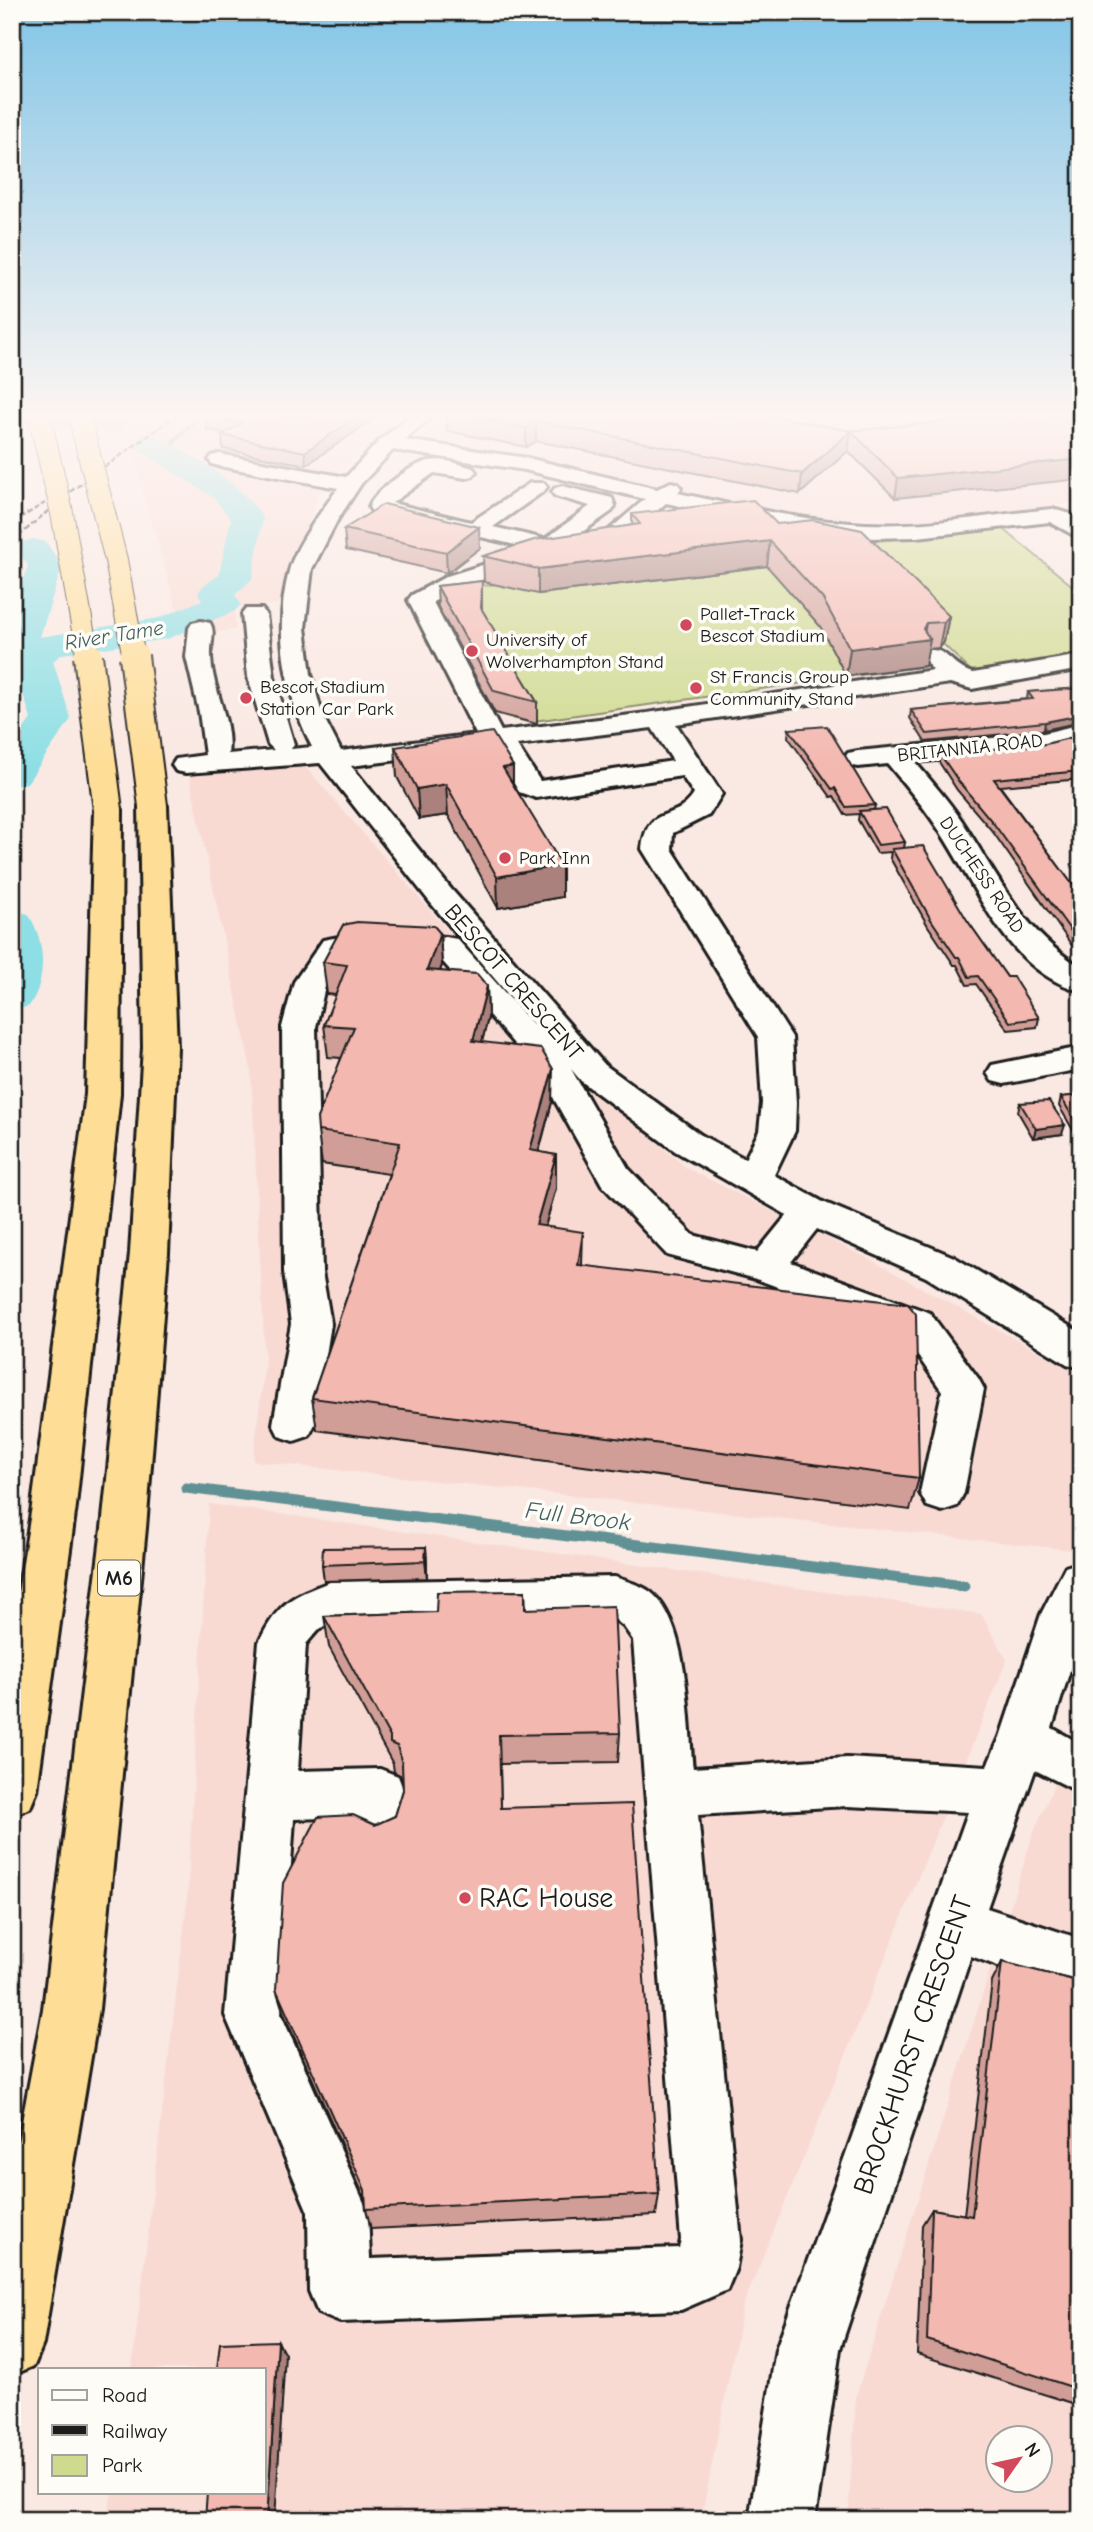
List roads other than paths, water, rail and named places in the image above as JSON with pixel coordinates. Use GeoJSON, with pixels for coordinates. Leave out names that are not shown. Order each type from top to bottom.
{"type":"FeatureCollection","features":[{"type":"Feature","properties":{"kind":"highway"},"geometry":{"type":"LineString","coordinates":[[12,1791],[54,1506],[103,1094],[108,810],[97,717],[68,533]]}},
{"type":"Feature","properties":{"kind":"highway","name":"M6"},"geometry":{"type":"LineString","coordinates":[[12,2344],[71,2008],[124,1528],[149,1253],[160,1047],[153,806],[146,725],[128,612],[111,533]]}},
{"type":"Feature","properties":{"kind":"street","name":"BESCOT CRESCENT"},"geometry":{"type":"LineString","coordinates":[[320,533],[301,569],[293,628],[298,674],[309,714],[330,757],[440,895],[593,1073],[688,1143],[810,1211],[940,1267],[1081,1353]]}},
{"type":"Feature","properties":{"kind":"street"},"geometry":{"type":"LineString","coordinates":[[493,533],[557,548]]}},
{"type":"Feature","properties":{"kind":"street"},"geometry":{"type":"LineString","coordinates":[[513,538],[520,533]]}},
{"type":"Feature","properties":{"kind":"street"},"geometry":{"type":"LineString","coordinates":[[557,548],[574,533]]}},
{"type":"Feature","properties":{"kind":"street"},"geometry":{"type":"LineString","coordinates":[[618,533],[609,541],[557,548],[455,581],[420,600],[497,740],[541,760],[666,729],[951,675],[972,681],[1081,662]]}},
{"type":"Feature","properties":{"kind":"street"},"geometry":{"type":"LineString","coordinates":[[832,550],[826,542],[890,538],[906,533]]}},
{"type":"Feature","properties":{"kind":"street"},"geometry":{"type":"LineString","coordinates":[[254,614],[261,677],[281,744]]}},
{"type":"Feature","properties":{"kind":"street"},"geometry":{"type":"LineString","coordinates":[[201,628],[198,657],[212,712],[216,752]]}},
{"type":"Feature","properties":{"kind":"street"},"geometry":{"type":"LineString","coordinates":[[933,656],[951,675]]}},
{"type":"Feature","properties":{"kind":"street"},"geometry":{"type":"LineString","coordinates":[[205,683],[298,674]]}},
{"type":"Feature","properties":{"kind":"street"},"geometry":{"type":"LineString","coordinates":[[186,765],[330,757],[497,740],[666,729]]}},
{"type":"Feature","properties":{"kind":"street"},"geometry":{"type":"LineString","coordinates":[[666,729],[708,794],[699,809],[659,829],[657,849],[775,1037],[779,1103],[777,1131],[753,1180]]}},
{"type":"Feature","properties":{"kind":"street","name":"BRITANNIA ROAD"},"geometry":{"type":"LineString","coordinates":[[858,759],[1044,741],[1081,732]]}},
{"type":"Feature","properties":{"kind":"street","name":"DUCHESS ROAD"},"geometry":{"type":"LineString","coordinates":[[895,756],[947,820],[1014,928],[1044,959],[1081,981]]}},
{"type":"Feature","properties":{"kind":"street"},"geometry":{"type":"LineString","coordinates":[[541,760],[528,786],[536,790],[691,766]]}},
{"type":"Feature","properties":{"kind":"street"},"geometry":{"type":"LineString","coordinates":[[294,1424],[311,1324],[303,1272],[304,1213],[299,1106],[299,1027],[310,982],[334,947],[360,942],[446,946],[554,1069],[615,1176],[680,1245],[766,1268],[916,1323],[963,1388],[942,1493]]}},
{"type":"Feature","properties":{"kind":"street"},"geometry":{"type":"LineString","coordinates":[[1004,1073],[1081,1058]]}},
{"type":"Feature","properties":{"kind":"street"},"geometry":{"type":"LineString","coordinates":[[766,1268],[810,1211]]}},
{"type":"Feature","properties":{"kind":"street","name":"BROCKHURST CRESCENT"},"geometry":{"type":"LineString","coordinates":[[782,2520],[808,2349],[1001,1790],[1024,1738],[1064,1614],[1081,1581]]}},
{"type":"Feature","properties":{"kind":"street"},"geometry":{"type":"LineString","coordinates":[[615,1597],[632,1602],[645,1615],[656,1640],[670,1793],[711,2240],[705,2268],[681,2279],[340,2291],[338,2212],[253,2015],[283,1642],[293,1621],[308,1610],[330,1602],[615,1597]]}},
{"type":"Feature","properties":{"kind":"street"},"geometry":{"type":"LineString","coordinates":[[1024,1738],[1081,1770]]}},
{"type":"Feature","properties":{"kind":"street"},"geometry":{"type":"LineString","coordinates":[[670,1793],[847,1782],[1001,1790]]}},
{"type":"Feature","properties":{"kind":"street"},"geometry":{"type":"LineString","coordinates":[[271,1796],[380,1793],[379,1826]]}},
{"type":"Feature","properties":{"kind":"street"},"geometry":{"type":"LineString","coordinates":[[955,1923],[1041,1955],[1081,1966]]}},
{"type":"Feature","properties":{"kind":"waterway","name":"River Tame"},"geometry":{"type":"LineString","coordinates":[[33,658],[51,645],[167,628],[223,604],[215,593],[235,579],[244,533]]}},
{"type":"Feature","properties":{"kind":"waterway","name":"River Tame"},"geometry":{"type":"LineString","coordinates":[[33,658],[19,644],[45,566],[34,549]]}},
{"type":"Feature","properties":{"kind":"waterway","name":"River Tame"},"geometry":{"type":"LineString","coordinates":[[12,774],[51,719],[33,658]]}},
{"type":"Feature","properties":{"kind":"waterway","name":"River Tame"},"geometry":{"type":"LineString","coordinates":[[12,924],[19,963],[12,996]]}},
{"type":"Feature","properties":{"kind":"waterway","name":"Full Brook"},"geometry":{"type":"LineString","coordinates":[[186,1488],[964,1586]]}},
{"type":"Feature","properties":{"kind":"railway"},"geometry":{"type":"LineString","coordinates":[[12,542],[22,533]]}},
{"type":"Feature","properties":{"kind":"place","name":"Pallet-Track Bescot Stadium"},"geometry":{"type":"Point","coordinates":[686,625]}},
{"type":"Feature","properties":{"kind":"place","name":"University of Wolverhampton Stand"},"geometry":{"type":"Point","coordinates":[472,651]}},
{"type":"Feature","properties":{"kind":"place","name":"St Francis Group Community Stand"},"geometry":{"type":"Point","coordinates":[696,688]}},
{"type":"Feature","properties":{"kind":"place","name":"Bescot Stadium Station Car Park"},"geometry":{"type":"Point","coordinates":[246,698]}},
{"type":"Feature","properties":{"kind":"place","name":"Park Inn"},"geometry":{"type":"Point","coordinates":[505,858]}},
{"type":"Feature","properties":{"kind":"place","name":"RAC House"},"geometry":{"type":"Point","coordinates":[465,1898]}}]}
